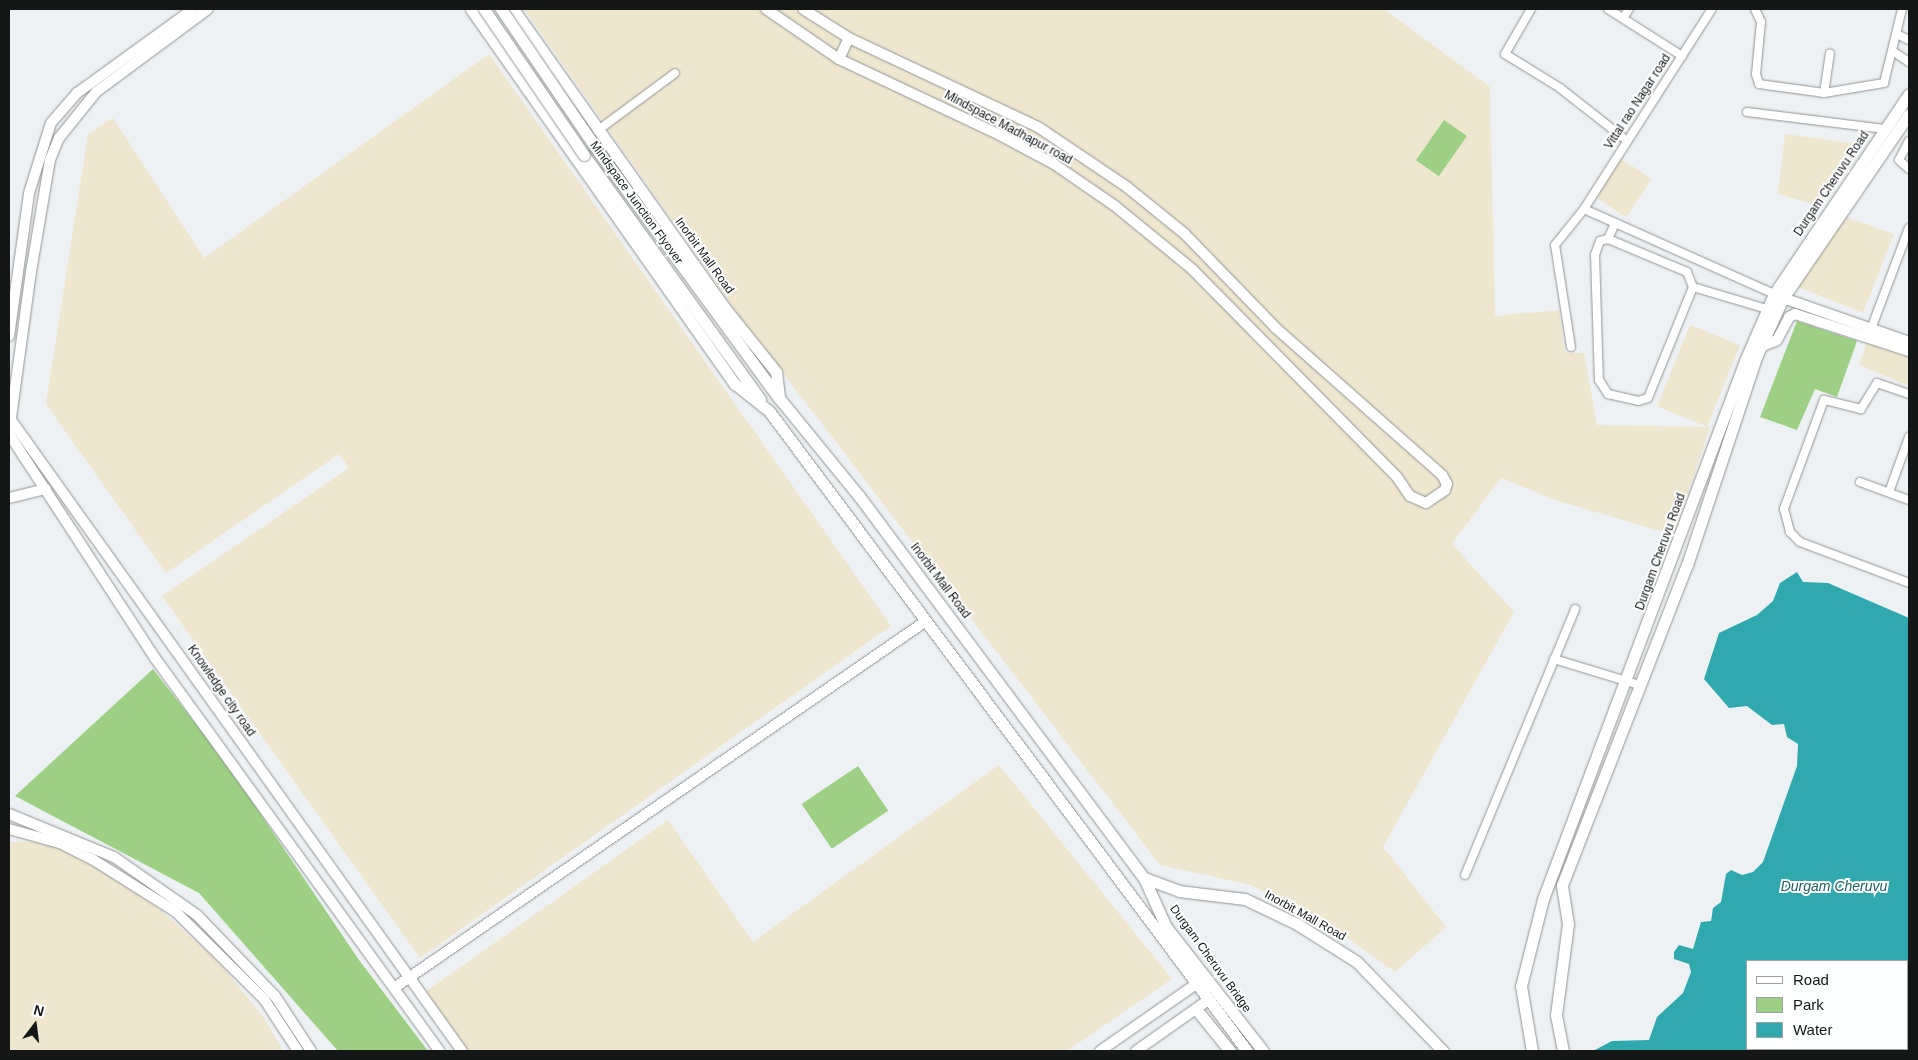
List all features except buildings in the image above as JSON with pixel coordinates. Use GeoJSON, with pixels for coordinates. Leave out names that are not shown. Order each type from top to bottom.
{"type":"FeatureCollection","features":[{"type":"Feature","properties":{"kind":"main road"},"geometry":{"type":"LineString","coordinates":[[471,9],[735,384],[769,411],[926,621]]}},
{"type":"Feature","properties":{"kind":"main road","name":"Mindspace Junction Flyover"},"geometry":{"type":"LineString","coordinates":[[484,9],[584,155],[769,411]]}},
{"type":"Feature","properties":{"kind":"main road","name":"Mindspace Junction Flyover"},"geometry":{"type":"LineString","coordinates":[[500,9],[595,147],[779,398]]}},
{"type":"Feature","properties":{"kind":"main road","name":"Inorbit Mall Road"},"geometry":{"type":"LineString","coordinates":[[512,9],[597,131],[776,372],[779,398],[859,496],[1144,878],[1172,889],[1245,899],[1297,924],[1357,962],[1443,1051]]}},
{"type":"Feature","properties":{"kind":"main road"},"geometry":{"type":"LineString","coordinates":[[518,77],[547,58]]}},
{"type":"Feature","properties":{"kind":"main road","name":"Durgam Cheruvu Road"},"geometry":{"type":"LineString","coordinates":[[1532,1051],[1521,986],[1529,946],[1628,681],[1775,301],[1892,126],[1909,94]]}},
{"type":"Feature","properties":{"kind":"main road","name":"Durgam Cheruvu Road"},"geometry":{"type":"LineString","coordinates":[[1892,126],[1909,114]]}},
{"type":"Feature","properties":{"kind":"main road","name":"Durgam Cheruvu Road"},"geometry":{"type":"LineString","coordinates":[[1563,1051],[1556,1015],[1568,924],[1562,885],[1687,565],[1775,301]]}},
{"type":"Feature","properties":{"kind":"main road","name":"Durgam Cheruvu Bridge"},"geometry":{"type":"LineString","coordinates":[[926,621],[1247,1051]]}},
{"type":"Feature","properties":{"kind":"main road","name":"Durgam Cheruvu Bridge"},"geometry":{"type":"LineString","coordinates":[[1144,878],[1166,927],[1263,1051]]}},
{"type":"Feature","properties":{"kind":"main road"},"geometry":{"type":"LineString","coordinates":[[1196,1009],[1230,1051]]}},
{"type":"Feature","properties":{"kind":"street"},"geometry":{"type":"LineString","coordinates":[[9,336],[29,193],[51,122],[77,93],[193,9]]}},
{"type":"Feature","properties":{"kind":"street"},"geometry":{"type":"LineString","coordinates":[[10,425],[50,160],[74,116],[123,70],[208,9]]}},
{"type":"Feature","properties":{"kind":"street","name":"Mindspace Madhapur road"},"geometry":{"type":"LineString","coordinates":[[766,9],[839,59],[1058,166],[1154,236],[1262,338],[1397,477],[1410,496],[1426,503],[1438,498],[1447,484],[1442,475],[1276,327],[1185,234],[1085,157],[1038,127],[849,38],[803,9]]}},
{"type":"Feature","properties":{"kind":"street"},"geometry":{"type":"LineString","coordinates":[[1531,9],[1505,54],[1560,88],[1626,140]]}},
{"type":"Feature","properties":{"kind":"street"},"geometry":{"type":"LineString","coordinates":[[1608,9],[1620,13],[1682,56]]}},
{"type":"Feature","properties":{"kind":"street"},"geometry":{"type":"LineString","coordinates":[[1620,13],[1629,9]]}},
{"type":"Feature","properties":{"kind":"street","name":"Vittal rao Nagar road"},"geometry":{"type":"LineString","coordinates":[[1571,347],[1554,252],[1584,209],[1626,140],[1712,9]]}},
{"type":"Feature","properties":{"kind":"street"},"geometry":{"type":"LineString","coordinates":[[1755,9],[1760,22],[1756,74],[1759,84],[1824,92],[1882,86],[1894,52],[1902,9]]}},
{"type":"Feature","properties":{"kind":"street"},"geometry":{"type":"LineString","coordinates":[[1897,34],[1909,40]]}},
{"type":"Feature","properties":{"kind":"street"},"geometry":{"type":"LineString","coordinates":[[839,59],[849,38]]}},
{"type":"Feature","properties":{"kind":"street"},"geometry":{"type":"LineString","coordinates":[[1894,52],[1909,62]]}},
{"type":"Feature","properties":{"kind":"street"},"geometry":{"type":"LineString","coordinates":[[1824,92],[1830,53]]}},
{"type":"Feature","properties":{"kind":"street"},"geometry":{"type":"LineString","coordinates":[[597,131],[675,73]]}},
{"type":"Feature","properties":{"kind":"street"},"geometry":{"type":"LineString","coordinates":[[1748,112],[1892,126]]}},
{"type":"Feature","properties":{"kind":"street"},"geometry":{"type":"LineString","coordinates":[[1909,141],[1899,160],[1909,169]]}},
{"type":"Feature","properties":{"kind":"street"},"geometry":{"type":"LineString","coordinates":[[1584,209],[1775,301]]}},
{"type":"Feature","properties":{"kind":"street"},"geometry":{"type":"LineString","coordinates":[[1608,239],[1687,272],[1694,287],[1648,398],[1638,401],[1608,394],[1599,380],[1597,245],[1608,239],[1615,223]]}},
{"type":"Feature","properties":{"kind":"street"},"geometry":{"type":"LineString","coordinates":[[25,228],[38,230]]}},
{"type":"Feature","properties":{"kind":"street"},"geometry":{"type":"LineString","coordinates":[[1871,329],[1909,228]]}},
{"type":"Feature","properties":{"kind":"street"},"geometry":{"type":"LineString","coordinates":[[1694,287],[1775,301],[1909,342]]}},
{"type":"Feature","properties":{"kind":"street"},"geometry":{"type":"LineString","coordinates":[[1760,347],[1777,340],[1789,317],[1796,314],[1909,351]]}},
{"type":"Feature","properties":{"kind":"street"},"geometry":{"type":"LineString","coordinates":[[1262,338],[1276,327]]}},
{"type":"Feature","properties":{"kind":"street"},"geometry":{"type":"LineString","coordinates":[[1909,394],[1877,383],[1861,409],[1824,400],[1784,509],[1790,532],[1800,542],[1909,583]]}},
{"type":"Feature","properties":{"kind":"street","name":"Knowledge city road"},"geometry":{"type":"LineString","coordinates":[[10,425],[462,1051]]}},
{"type":"Feature","properties":{"kind":"street"},"geometry":{"type":"LineString","coordinates":[[9,434],[155,658],[439,1051]]}},
{"type":"Feature","properties":{"kind":"street"},"geometry":{"type":"LineString","coordinates":[[1889,492],[1909,437]]}},
{"type":"Feature","properties":{"kind":"street"},"geometry":{"type":"LineString","coordinates":[[1860,482],[1909,500]]}},
{"type":"Feature","properties":{"kind":"street"},"geometry":{"type":"LineString","coordinates":[[9,498],[46,489]]}},
{"type":"Feature","properties":{"kind":"street"},"geometry":{"type":"LineString","coordinates":[[1465,875],[1576,609]]}},
{"type":"Feature","properties":{"kind":"street"},"geometry":{"type":"LineString","coordinates":[[394,988],[926,621]]}},
{"type":"Feature","properties":{"kind":"street"},"geometry":{"type":"LineString","coordinates":[[1554,659],[1639,685]]}},
{"type":"Feature","properties":{"kind":"street"},"geometry":{"type":"LineString","coordinates":[[9,814],[114,857],[197,915],[275,996],[311,1051]]}},
{"type":"Feature","properties":{"kind":"street"},"geometry":{"type":"LineString","coordinates":[[9,830],[60,844],[92,859],[176,912],[264,999],[298,1051]]}},
{"type":"Feature","properties":{"kind":"street"},"geometry":{"type":"LineString","coordinates":[[1100,1051],[1196,984]]}},
{"type":"Feature","properties":{"kind":"street"},"geometry":{"type":"LineString","coordinates":[[1136,1051],[1208,1000]]}},
{"type":"Feature","properties":{"kind":"shaded area"},"geometry":{"type":"Polygon","coordinates":[[[524,9],[1384,9],[1490,87],[1495,316],[1559,310],[1565,353],[1584,353],[1597,425],[1710,427],[1674,535],[1555,500],[1501,478],[1452,544],[1514,612],[1383,847],[1446,927],[1395,972],[1336,930],[1251,885],[1160,865],[737,313],[524,9]]]}},
{"type":"Feature","properties":{"kind":"shaded area"},"geometry":{"type":"Polygon","coordinates":[[[489,54],[891,626],[420,958],[162,596],[349,468],[339,454],[166,573],[46,404],[88,134],[113,118],[204,258],[489,54]]]}},
{"type":"Feature","properties":{"kind":"shaded area"},"geometry":{"type":"Polygon","coordinates":[[[1785,134],[1859,144],[1817,205],[1778,194],[1785,134]]]}},
{"type":"Feature","properties":{"kind":"shaded area"},"geometry":{"type":"Polygon","coordinates":[[[1618,157],[1652,179],[1626,217],[1593,196],[1618,157]]]}},
{"type":"Feature","properties":{"kind":"shaded area"},"geometry":{"type":"Polygon","coordinates":[[[1835,213],[1894,234],[1863,313],[1795,286],[1835,213]]]}},
{"type":"Feature","properties":{"kind":"shaded area"},"geometry":{"type":"Polygon","coordinates":[[[1690,325],[1740,345],[1707,427],[1657,407],[1690,325]]]}},
{"type":"Feature","properties":{"kind":"shaded area"},"geometry":{"type":"Polygon","coordinates":[[[1869,337],[1909,352],[1909,386],[1859,365],[1869,337]]]}},
{"type":"Feature","properties":{"kind":"shaded area"},"geometry":{"type":"Polygon","coordinates":[[[999,765],[1172,979],[1067,1051],[467,1051],[424,993],[668,820],[753,942],[999,765]]]}},
{"type":"Feature","properties":{"kind":"shaded area"},"geometry":{"type":"Polygon","coordinates":[[[9,842],[47,842],[95,865],[157,907],[216,959],[265,1019],[283,1051],[9,1051],[9,842]]]}},
{"type":"Feature","properties":{"kind":"green space"},"geometry":{"type":"Polygon","coordinates":[[[1444,120],[1467,136],[1439,176],[1416,160],[1444,120]]]}},
{"type":"Feature","properties":{"kind":"green space"},"geometry":{"type":"Polygon","coordinates":[[[1797,321],[1857,341],[1837,397],[1815,389],[1797,430],[1760,417],[1797,321]]]}},
{"type":"Feature","properties":{"kind":"green space"},"geometry":{"type":"Polygon","coordinates":[[[153,669],[226,763],[359,960],[428,1051],[338,1051],[199,893],[15,796],[153,669]]]}},
{"type":"Feature","properties":{"kind":"green space"},"geometry":{"type":"Polygon","coordinates":[[[858,766],[888,811],[832,849],[802,804],[858,766]]]}},
{"type":"Feature","properties":{"kind":"water","name":"Durgam Cheruvu"},"geometry":{"type":"Polygon","coordinates":[[[1797,572],[1803,582],[1828,583],[1909,618],[1909,1051],[1593,1051],[1612,1041],[1649,1040],[1657,1017],[1683,993],[1691,972],[1689,964],[1674,959],[1674,952],[1679,945],[1693,949],[1701,922],[1711,921],[1713,908],[1721,902],[1726,874],[1731,870],[1742,875],[1753,872],[1763,862],[1797,766],[1798,744],[1787,737],[1784,724],[1772,725],[1747,706],[1729,708],[1704,679],[1719,633],[1757,615],[1773,601],[1780,583],[1797,572]]]}}]}
